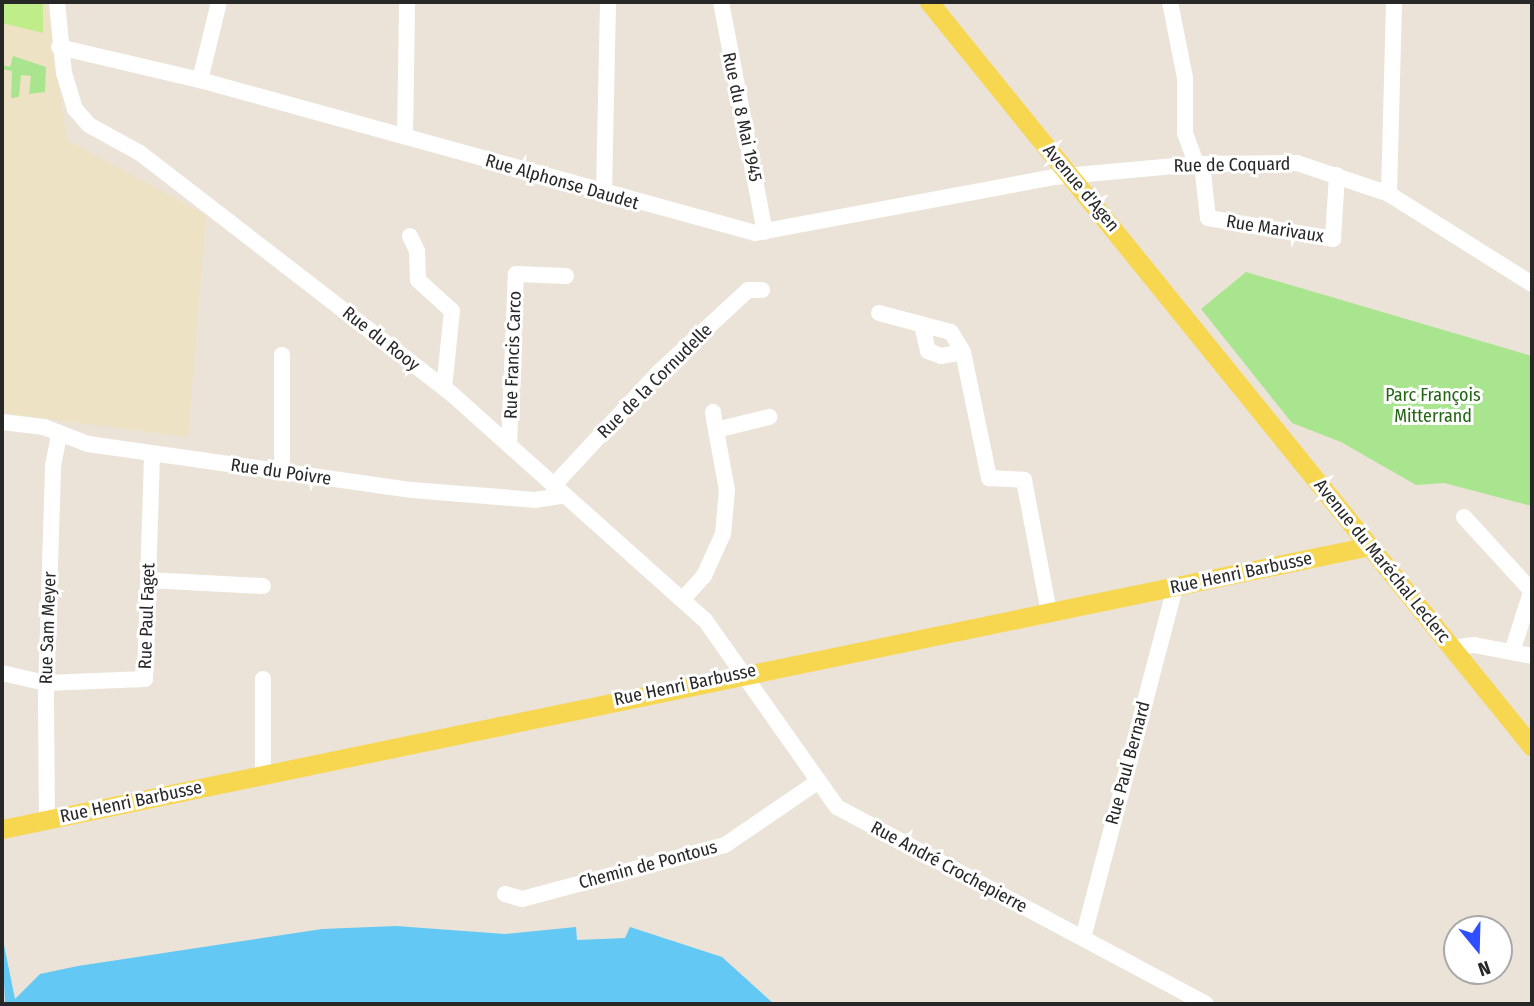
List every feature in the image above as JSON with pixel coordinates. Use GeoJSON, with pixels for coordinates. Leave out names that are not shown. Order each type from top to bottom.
{"type":"FeatureCollection","features":[{"type":"Feature","properties":{"kind":"main road","name":"Avenue d'Agen"},"geometry":{"type":"LineString","coordinates":[[929,2],[1233,375]]}},
{"type":"Feature","properties":{"kind":"main road","name":"Avenue du Maréchal Leclerc"},"geometry":{"type":"LineString","coordinates":[[1233,375],[1532,747]]}},
{"type":"Feature","properties":{"kind":"main road","name":"Rue Henri Barbusse"},"geometry":{"type":"LineString","coordinates":[[2,829],[743,673],[1175,588],[1370,546]]}},
{"type":"Feature","properties":{"kind":"street","name":"Rue du Rooy"},"geometry":{"type":"LineString","coordinates":[[57,2],[59,47],[75,108],[89,125],[140,153],[444,388],[683,599],[705,620],[743,673]]}},
{"type":"Feature","properties":{"kind":"street"},"geometry":{"type":"LineString","coordinates":[[200,80],[219,2]]}},
{"type":"Feature","properties":{"kind":"street"},"geometry":{"type":"LineString","coordinates":[[405,136],[407,2]]}},
{"type":"Feature","properties":{"kind":"street"},"geometry":{"type":"LineString","coordinates":[[604,194],[608,2]]}},
{"type":"Feature","properties":{"kind":"street","name":"Rue du 8 Mai 1945"},"geometry":{"type":"LineString","coordinates":[[721,2],[765,232]]}},
{"type":"Feature","properties":{"kind":"street"},"geometry":{"type":"LineString","coordinates":[[1170,2],[1185,78],[1185,133],[1199,164]]}},
{"type":"Feature","properties":{"kind":"street"},"geometry":{"type":"LineString","coordinates":[[1389,194],[1394,2]]}},
{"type":"Feature","properties":{"kind":"street","name":"Rue Alphonse Daudet"},"geometry":{"type":"LineString","coordinates":[[59,47],[200,80],[731,230],[765,232],[1070,176]]}},
{"type":"Feature","properties":{"kind":"street","name":"Rue de Coquard"},"geometry":{"type":"LineString","coordinates":[[1070,176],[1199,164],[1297,163],[1389,194],[1532,284]]}},
{"type":"Feature","properties":{"kind":"street","name":"Rue Marivaux"},"geometry":{"type":"LineString","coordinates":[[1199,164],[1208,218],[1333,239],[1337,175]]}},
{"type":"Feature","properties":{"kind":"street"},"geometry":{"type":"LineString","coordinates":[[410,236],[417,251],[418,280],[452,311],[444,388]]}},
{"type":"Feature","properties":{"kind":"street","name":"Rue Francis Carco"},"geometry":{"type":"LineString","coordinates":[[509,445],[516,274],[566,276]]}},
{"type":"Feature","properties":{"kind":"street","name":"Rue de la Cornudelle"},"geometry":{"type":"LineString","coordinates":[[559,490],[658,373],[748,289],[762,290]]}},
{"type":"Feature","properties":{"kind":"street"},"geometry":{"type":"LineString","coordinates":[[879,313],[951,332],[963,352],[989,478],[1024,480],[1049,612]]}},
{"type":"Feature","properties":{"kind":"street"},"geometry":{"type":"LineString","coordinates":[[922,325],[928,351],[940,356],[963,352]]}},
{"type":"Feature","properties":{"kind":"street"},"geometry":{"type":"LineString","coordinates":[[282,355],[282,472]]}},
{"type":"Feature","properties":{"kind":"street"},"geometry":{"type":"LineString","coordinates":[[683,599],[704,576],[723,534],[727,490],[713,412]]}},
{"type":"Feature","properties":{"kind":"street"},"geometry":{"type":"LineString","coordinates":[[716,430],[769,417]]}},
{"type":"Feature","properties":{"kind":"street","name":"Rue du Poivre"},"geometry":{"type":"LineString","coordinates":[[2,422],[44,427],[59,436],[152,453],[411,490],[535,500],[559,490]]}},
{"type":"Feature","properties":{"kind":"street","name":"Rue Sam Meyer"},"geometry":{"type":"LineString","coordinates":[[47,820],[46,682],[53,466],[59,436]]}},
{"type":"Feature","properties":{"kind":"street","name":"Rue Paul Faget"},"geometry":{"type":"LineString","coordinates":[[46,682],[145,679],[152,453]]}},
{"type":"Feature","properties":{"kind":"street"},"geometry":{"type":"LineString","coordinates":[[1464,517],[1531,589],[1512,652]]}},
{"type":"Feature","properties":{"kind":"street"},"geometry":{"type":"LineString","coordinates":[[148,580],[263,586]]}},
{"type":"Feature","properties":{"kind":"street","name":"Rue Paul Bernard"},"geometry":{"type":"LineString","coordinates":[[1083,937],[1175,588]]}},
{"type":"Feature","properties":{"kind":"street"},"geometry":{"type":"LineString","coordinates":[[1452,648],[1474,645],[1532,656]]}},
{"type":"Feature","properties":{"kind":"street"},"geometry":{"type":"LineString","coordinates":[[2,673],[46,682]]}},
{"type":"Feature","properties":{"kind":"street","name":"Rue André Crochepierre"},"geometry":{"type":"LineString","coordinates":[[743,673],[816,783],[837,807],[1083,937],[1183,999],[1206,1004]]}},
{"type":"Feature","properties":{"kind":"street"},"geometry":{"type":"LineString","coordinates":[[263,679],[263,775]]}},
{"type":"Feature","properties":{"kind":"street","name":"Chemin de Pontous"},"geometry":{"type":"LineString","coordinates":[[505,894],[522,899],[725,845],[816,783]]}},
{"type":"Feature","properties":{"kind":"shaded area"},"geometry":{"type":"Polygon","coordinates":[[[2,2],[46,2],[67,140],[206,215],[188,437],[2,413],[2,2]]]}},
{"type":"Feature","properties":{"kind":"green space"},"geometry":{"type":"Polygon","coordinates":[[[2,2],[43,2],[43,33],[2,23],[2,2]]]}},
{"type":"Feature","properties":{"kind":"green space"},"geometry":{"type":"Polygon","coordinates":[[[13,56],[46,67],[45,92],[29,94],[31,76],[21,75],[19,97],[11,98],[12,71],[2,69],[2,65],[10,67],[13,56]]]}},
{"type":"Feature","properties":{"kind":"green space","name":"Parc François Mitterrand"},"geometry":{"type":"Polygon","coordinates":[[[1246,272],[1532,356],[1532,506],[1444,483],[1416,485],[1341,442],[1292,423],[1201,309],[1246,272]]]}},
{"type":"Feature","properties":{"kind":"water"},"geometry":{"type":"Polygon","coordinates":[[[396,926],[505,934],[576,927],[577,940],[625,938],[630,927],[722,957],[774,1004],[5,1004],[2,935],[15,999],[40,974],[78,966],[322,929],[396,926]]]}}]}
